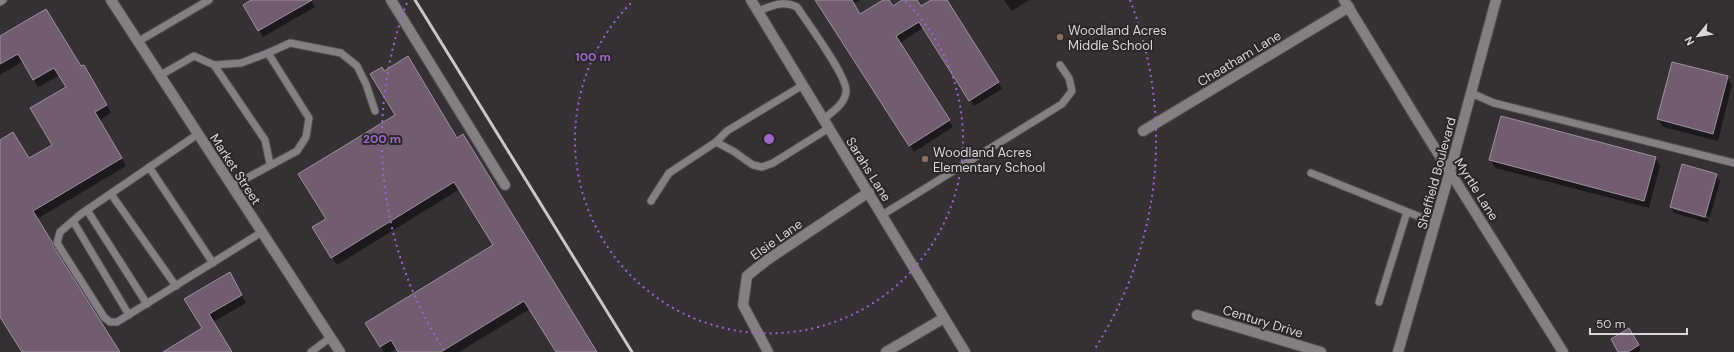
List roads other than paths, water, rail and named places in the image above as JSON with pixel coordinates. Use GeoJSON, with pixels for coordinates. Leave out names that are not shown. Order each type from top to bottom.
{"type":"FeatureCollection","features":[{"type":"Feature","properties":{"kind":"street","name":"Market Street"},"geometry":{"type":"LineString","coordinates":[[111,0],[139,41],[159,76],[340,352]]}},
{"type":"Feature","properties":{"kind":"street"},"geometry":{"type":"LineString","coordinates":[[391,0],[505,185]]}},
{"type":"Feature","properties":{"kind":"street","name":"Sarahs Lane"},"geometry":{"type":"LineString","coordinates":[[751,0],[965,352]]}},
{"type":"Feature","properties":{"kind":"street","name":"Sheffield Boulevard"},"geometry":{"type":"LineString","coordinates":[[1398,352],[1450,171],[1496,0]]}},
{"type":"Feature","properties":{"kind":"street","name":"Cheatham Lane"},"geometry":{"type":"LineString","coordinates":[[1143,132],[1346,4]]}},
{"type":"Feature","properties":{"kind":"street","name":"Myrtle Lane"},"geometry":{"type":"LineString","coordinates":[[1346,4],[1563,352]]}},
{"type":"Feature","properties":{"kind":"street","name":"Elsie Lane"},"geometry":{"type":"LineString","coordinates":[[768,352],[743,305],[747,276],[767,260],[869,192]]}},
{"type":"Feature","properties":{"kind":"street","name":"Century Drive"},"geometry":{"type":"LineString","coordinates":[[1197,315],[1321,352]]}},
{"type":"Feature","properties":{"kind":"street"},"geometry":{"type":"LineString","coordinates":[[886,352],[944,318]]}},
{"type":"Feature","properties":{"kind":"lane"},"geometry":{"type":"LineString","coordinates":[[139,41],[209,0]]}},
{"type":"Feature","properties":{"kind":"lane"},"geometry":{"type":"LineString","coordinates":[[716,142],[753,165],[762,167],[773,163],[826,124],[844,99],[846,92],[842,77],[797,7],[790,4],[779,3],[758,11]]}},
{"type":"Feature","properties":{"kind":"lane"},"geometry":{"type":"LineString","coordinates":[[159,76],[194,56],[214,65],[241,63],[290,43],[341,53],[357,66],[366,84],[375,111]]}},
{"type":"Feature","properties":{"kind":"lane"},"geometry":{"type":"LineString","coordinates":[[232,186],[270,164],[297,151],[306,137],[309,118],[268,53]]}},
{"type":"Feature","properties":{"kind":"lane"},"geometry":{"type":"LineString","coordinates":[[214,65],[265,140],[270,164]]}},
{"type":"Feature","properties":{"kind":"lane"},"geometry":{"type":"LineString","coordinates":[[882,214],[1062,104],[1072,91],[1069,78],[1060,65]]}},
{"type":"Feature","properties":{"kind":"lane"},"geometry":{"type":"LineString","coordinates":[[651,201],[669,173],[716,142],[728,131],[803,85]]}},
{"type":"Feature","properties":{"kind":"lane"},"geometry":{"type":"LineString","coordinates":[[1471,93],[1494,103],[1734,163]]}},
{"type":"Feature","properties":{"kind":"lane"},"geometry":{"type":"LineString","coordinates":[[198,134],[87,210],[60,232],[58,243],[104,317],[110,322],[117,322],[262,232]]}},
{"type":"Feature","properties":{"kind":"lane"},"geometry":{"type":"LineString","coordinates":[[149,167],[213,263]]}},
{"type":"Feature","properties":{"kind":"lane"},"geometry":{"type":"LineString","coordinates":[[1311,173],[1435,223]]}},
{"type":"Feature","properties":{"kind":"lane"},"geometry":{"type":"LineString","coordinates":[[110,194],[176,286]]}},
{"type":"Feature","properties":{"kind":"lane"},"geometry":{"type":"LineString","coordinates":[[87,210],[146,304]]}},
{"type":"Feature","properties":{"kind":"lane"},"geometry":{"type":"LineString","coordinates":[[1379,302],[1407,212]]}},
{"type":"Feature","properties":{"kind":"lane"},"geometry":{"type":"LineString","coordinates":[[73,221],[129,315]]}},
{"type":"Feature","properties":{"kind":"lane"},"geometry":{"type":"LineString","coordinates":[[311,352],[331,337]]}},
{"type":"Feature","properties":{"kind":"railway"},"geometry":{"type":"LineString","coordinates":[[415,0],[632,352]]}},
{"type":"Feature","properties":{"kind":"place","name":"Woodland Acres Middle School"},"geometry":{"type":"Point","coordinates":[1060,37]}},
{"type":"Feature","properties":{"kind":"place","name":"Woodland Acres Elementary School"},"geometry":{"type":"Point","coordinates":[925,159]}}]}
